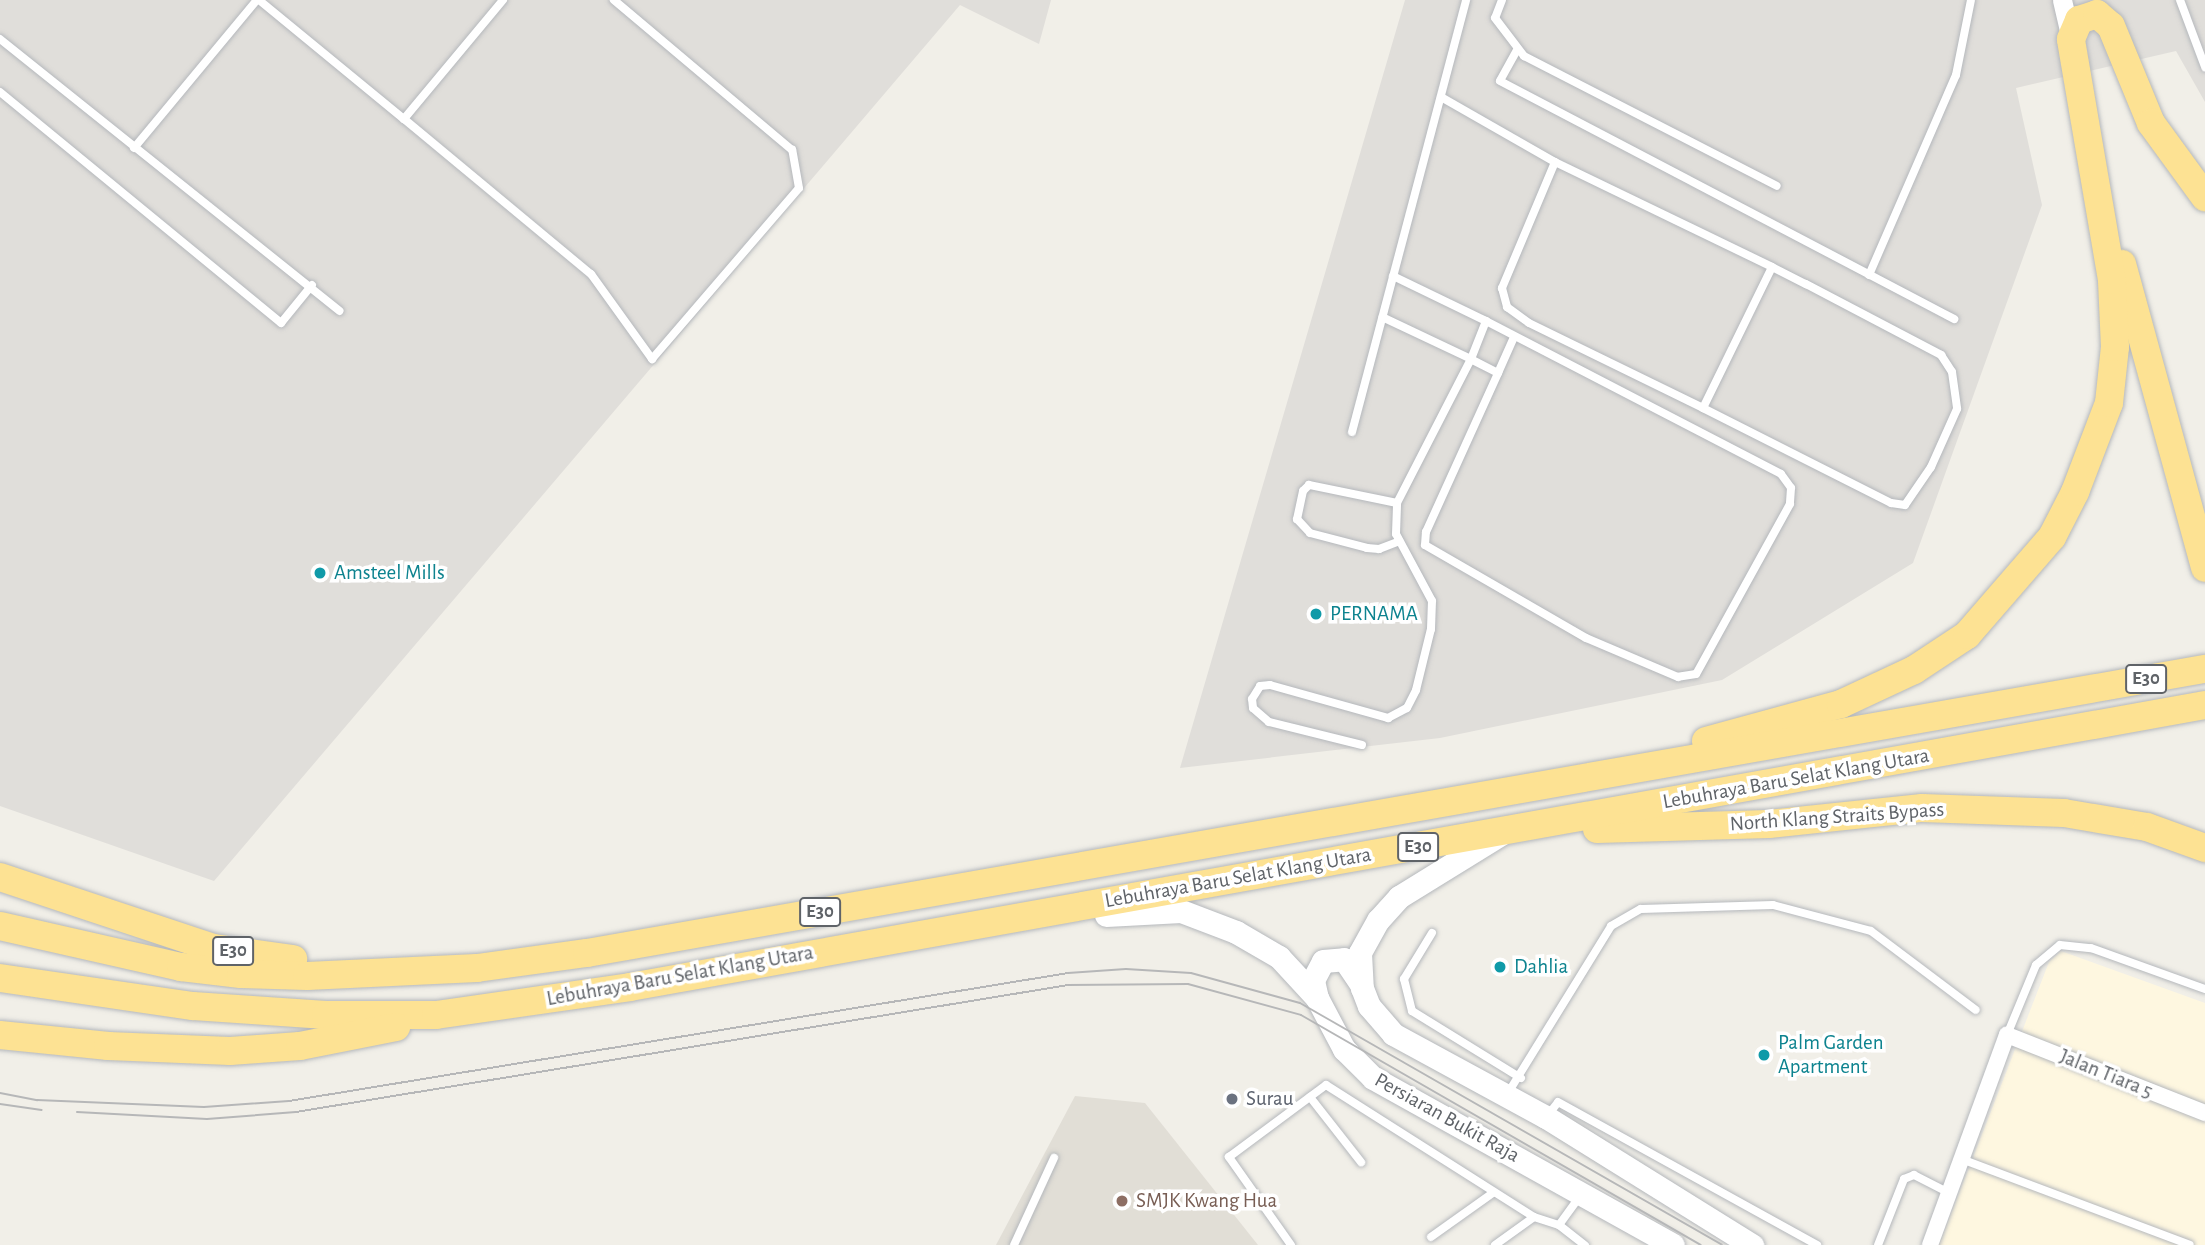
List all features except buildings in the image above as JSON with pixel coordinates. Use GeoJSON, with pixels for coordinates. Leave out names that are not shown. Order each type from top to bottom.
{"type":"FeatureCollection","features":[{"type":"Feature","properties":{"kind":"highway"},"geometry":{"type":"LineString","coordinates":[[1601,776],[1661,753],[1841,704],[1914,670],[1967,635],[2052,537],[2075,492],[2109,403],[2114,301],[2101,202],[2071,38],[2079,20],[2087,15],[2106,18],[2108,13]]}},
{"type":"Feature","properties":{"kind":"highway"},"geometry":{"type":"LineString","coordinates":[[2108,13],[2151,123],[2205,197]]}},
{"type":"Feature","properties":{"kind":"highway"},"geometry":{"type":"LineString","coordinates":[[2101,202],[2131,290],[2205,568]]}},
{"type":"Feature","properties":{"kind":"highway","name":"Lebuhraya Baru Selat Klang Utara"},"geometry":{"type":"LineString","coordinates":[[0,926],[181,967],[241,974],[307,976],[477,968],[601,951],[1286,827],[1601,776],[2205,669]]}},
{"type":"Feature","properties":{"kind":"highway","name":"Lebuhraya Baru Selat Klang Utara"},"geometry":{"type":"LineString","coordinates":[[0,1035],[107,1046],[230,1051],[300,1046],[436,1015],[630,988],[935,930],[1507,831],[2205,705]]}},
{"type":"Feature","properties":{"kind":"highway","name":"North Klang Straits Bypass"},"geometry":{"type":"LineString","coordinates":[[1507,831],[1769,824],[1922,808],[2064,813],[2147,827],[2205,848]]}},
{"type":"Feature","properties":{"kind":"highway","name":"Lebuhraya Baru Selat Klang Utara"},"geometry":{"type":"LineString","coordinates":[[0,877],[214,948],[288,959],[477,968]]}},
{"type":"Feature","properties":{"kind":"highway","name":"Lebuhraya Baru Selat Klang Utara"},"geometry":{"type":"LineString","coordinates":[[0,978],[193,1006],[326,1015],[436,1015]]}},
{"type":"Feature","properties":{"kind":"main road"},"geometry":{"type":"LineString","coordinates":[[1362,988],[1360,953],[1378,920],[1399,897],[1507,831]]}},
{"type":"Feature","properties":{"kind":"main road","name":"Persiaran Bukit Raja"},"geometry":{"type":"LineString","coordinates":[[935,930],[1045,925],[1132,911],[1181,911],[1208,917],[1279,957],[1317,998],[1344,1049],[1373,1078],[1673,1245]]}},
{"type":"Feature","properties":{"kind":"main road"},"geometry":{"type":"LineString","coordinates":[[1317,998],[1316,968],[1334,958],[1352,967],[1369,1006],[1393,1034],[1513,1087],[1546,1117],[1752,1245]]}},
{"type":"Feature","properties":{"kind":"street"},"geometry":{"type":"LineString","coordinates":[[2062,0],[2071,38]]}},
{"type":"Feature","properties":{"kind":"street"},"geometry":{"type":"LineString","coordinates":[[1930,1245],[1952,1194],[2007,1035]]}},
{"type":"Feature","properties":{"kind":"street","name":"Jalan Tiara 5"},"geometry":{"type":"LineString","coordinates":[[2007,1035],[2205,1113]]}},
{"type":"Feature","properties":{"kind":"lane"},"geometry":{"type":"LineString","coordinates":[[134,148],[258,0],[591,274],[652,359],[799,188],[792,149],[614,0]]}},
{"type":"Feature","properties":{"kind":"lane"},"geometry":{"type":"LineString","coordinates":[[404,119],[503,0]]}},
{"type":"Feature","properties":{"kind":"lane"},"geometry":{"type":"LineString","coordinates":[[1352,432],[1466,0]]}},
{"type":"Feature","properties":{"kind":"lane"},"geometry":{"type":"LineString","coordinates":[[1502,0],[1495,18],[1517,50],[1777,186]]}},
{"type":"Feature","properties":{"kind":"lane"},"geometry":{"type":"LineString","coordinates":[[1869,275],[1956,75],[1971,0]]}},
{"type":"Feature","properties":{"kind":"lane"},"geometry":{"type":"LineString","coordinates":[[2180,0],[2205,67]]}},
{"type":"Feature","properties":{"kind":"lane"},"geometry":{"type":"LineString","coordinates":[[0,39],[134,148],[312,285],[341,311]]}},
{"type":"Feature","properties":{"kind":"lane"},"geometry":{"type":"LineString","coordinates":[[1517,50],[1500,81],[1954,319]]}},
{"type":"Feature","properties":{"kind":"lane"},"geometry":{"type":"LineString","coordinates":[[0,92],[281,323],[312,285]]}},
{"type":"Feature","properties":{"kind":"lane"},"geometry":{"type":"LineString","coordinates":[[1441,97],[1555,162],[1772,268],[1941,355],[1952,372],[1957,409],[1912,500],[1898,506],[1529,323],[1507,307],[1502,288],[1555,162]]}},
{"type":"Feature","properties":{"kind":"lane"},"geometry":{"type":"LineString","coordinates":[[1703,408],[1772,268]]}},
{"type":"Feature","properties":{"kind":"lane"},"geometry":{"type":"LineString","coordinates":[[1393,276],[1486,321],[1780,474],[1791,488],[1790,504],[1696,674],[1678,677],[1586,638],[1426,545],[1426,532],[1514,337]]}},
{"type":"Feature","properties":{"kind":"lane"},"geometry":{"type":"LineString","coordinates":[[1382,317],[1498,373]]}},
{"type":"Feature","properties":{"kind":"lane"},"geometry":{"type":"LineString","coordinates":[[1362,745],[1269,722],[1253,708],[1252,699],[1259,686],[1270,685],[1388,718],[1407,708],[1432,629],[1432,601],[1394,526],[1397,503],[1471,359],[1486,321]]}},
{"type":"Feature","properties":{"kind":"lane"},"geometry":{"type":"LineString","coordinates":[[1397,503],[1309,485],[1303,491],[1297,519],[1310,533],[1367,548],[1379,549],[1400,541]]}},
{"type":"Feature","properties":{"kind":"lane"},"geometry":{"type":"LineString","coordinates":[[1432,933],[1404,979],[1412,1011],[1513,1087],[1611,926],[1641,909],[1773,905],[1871,931],[1976,1010]]}},
{"type":"Feature","properties":{"kind":"lane"},"geometry":{"type":"LineString","coordinates":[[2007,1035],[2036,965],[2060,945],[2091,948],[2205,989]]}},
{"type":"Feature","properties":{"kind":"lane"},"geometry":{"type":"LineString","coordinates":[[1291,1245],[1229,1157],[1326,1085],[1534,1217],[1559,1225],[1582,1245]]}},
{"type":"Feature","properties":{"kind":"lane"},"geometry":{"type":"LineString","coordinates":[[1310,1097],[1361,1162]]}},
{"type":"Feature","properties":{"kind":"lane"},"geometry":{"type":"LineString","coordinates":[[1546,1117],[1558,1102],[1817,1245]]}},
{"type":"Feature","properties":{"kind":"lane"},"geometry":{"type":"LineString","coordinates":[[1014,1245],[1054,1158]]}},
{"type":"Feature","properties":{"kind":"lane"},"geometry":{"type":"LineString","coordinates":[[1964,1160],[2190,1245]]}},
{"type":"Feature","properties":{"kind":"lane"},"geometry":{"type":"LineString","coordinates":[[1878,1245],[1904,1179],[1914,1175],[1952,1194]]}},
{"type":"Feature","properties":{"kind":"lane"},"geometry":{"type":"LineString","coordinates":[[1431,1237],[1494,1192]]}},
{"type":"Feature","properties":{"kind":"lane"},"geometry":{"type":"LineString","coordinates":[[1559,1225],[1581,1194]]}},
{"type":"Feature","properties":{"kind":"lane"},"geometry":{"type":"LineString","coordinates":[[1495,1245],[1534,1217]]}},
{"type":"Feature","properties":{"kind":"shaded area"},"geometry":{"type":"Polygon","coordinates":[[[0,0],[1051,0],[1039,44],[960,5],[214,881],[0,806],[0,0]]]}},
{"type":"Feature","properties":{"kind":"shaded area"},"geometry":{"type":"Polygon","coordinates":[[[1405,0],[2205,0],[2205,102],[2176,51],[2016,88],[2042,205],[1913,563],[1722,680],[1440,738],[1180,768],[1405,0]]]}},
{"type":"Feature","properties":{"kind":"shaded area"},"geometry":{"type":"Polygon","coordinates":[[[2061,951],[2205,1003],[2205,1245],[1939,1245],[2049,962],[2061,951]]]}},
{"type":"Feature","properties":{"kind":"shaded area","name":"SMJK Kwang Hua"},"geometry":{"type":"Polygon","coordinates":[[[1075,1096],[1145,1103],[1258,1245],[996,1245],[1075,1096]]]}},
{"type":"Feature","properties":{"kind":"tram line"},"geometry":{"type":"LineString","coordinates":[[0,1093],[37,1100],[204,1107],[289,1101],[1068,973],[1126,969],[1191,973],[1300,1003],[1722,1245]]}},
{"type":"Feature","properties":{"kind":"tram line"},"geometry":{"type":"LineString","coordinates":[[77,1112],[207,1119],[296,1112],[1068,985],[1188,984],[1301,1015],[1701,1245]]}},
{"type":"Feature","properties":{"kind":"tram line"},"geometry":{"type":"LineString","coordinates":[[0,1104],[42,1110]]}},
{"type":"Feature","properties":{"kind":"place","name":"Amsteel Mills"},"geometry":{"type":"Point","coordinates":[320,573]}},
{"type":"Feature","properties":{"kind":"place","name":"PERNAMA"},"geometry":{"type":"Point","coordinates":[1316,614]}},
{"type":"Feature","properties":{"kind":"place","name":"Dahlia"},"geometry":{"type":"Point","coordinates":[1500,967]}},
{"type":"Feature","properties":{"kind":"place","name":"Palm Garden Apartment"},"geometry":{"type":"Point","coordinates":[1764,1055]}},
{"type":"Feature","properties":{"kind":"place","name":"Surau"},"geometry":{"type":"Point","coordinates":[1232,1099]}},
{"type":"Feature","properties":{"kind":"place","name":"SMJK Kwang Hua"},"geometry":{"type":"Point","coordinates":[1122,1201]}}]}
